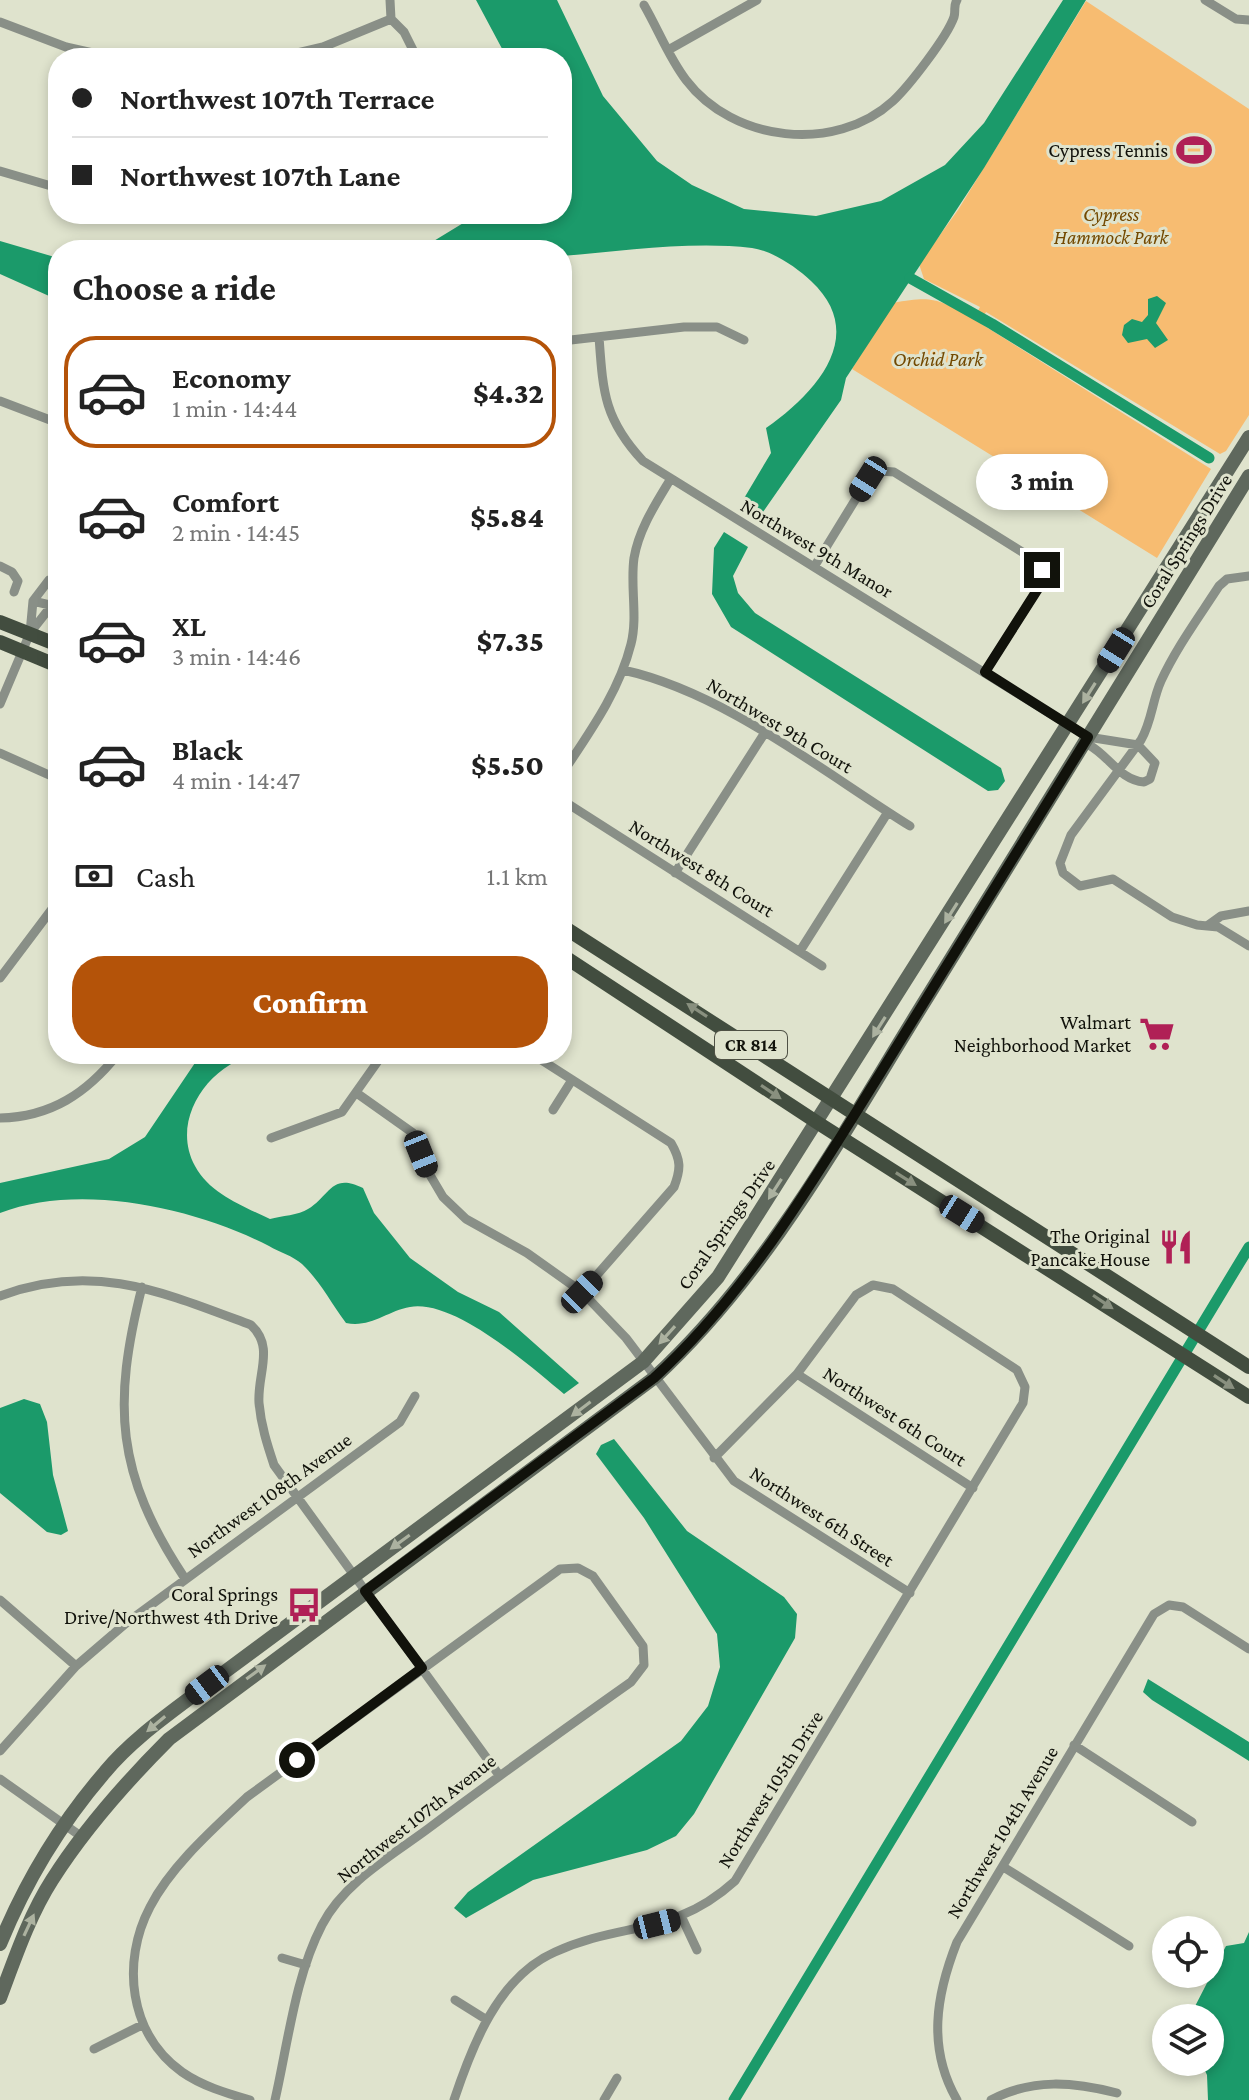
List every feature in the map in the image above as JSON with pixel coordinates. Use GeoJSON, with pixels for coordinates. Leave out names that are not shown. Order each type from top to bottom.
{"type":"FeatureCollection","features":[{"type":"Feature","properties":{"kind":"main road","name":"Coral Springs Drive"},"geometry":{"type":"LineString","coordinates":[[0,1944],[64,1825],[106,1770],[156,1724],[643,1362],[718,1277],[834,1098],[1249,437]]}},
{"type":"Feature","properties":{"kind":"main road","name":"Coral Springs Drive"},"geometry":{"type":"LineString","coordinates":[[0,1998],[44,1894],[82,1837],[123,1786],[169,1739],[654,1378],[738,1290],[840,1138],[1249,476]]}},
{"type":"Feature","properties":{"kind":"main road"},"geometry":{"type":"LineString","coordinates":[[0,622],[48,641]]}},
{"type":"Feature","properties":{"kind":"main road"},"geometry":{"type":"LineString","coordinates":[[0,642],[48,661]]}},
{"type":"Feature","properties":{"kind":"main road","name":"CR 814"},"geometry":{"type":"LineString","coordinates":[[572,932],[1249,1367]]}},
{"type":"Feature","properties":{"kind":"main road","name":"CR 814"},"geometry":{"type":"LineString","coordinates":[[572,962],[840,1138],[1249,1397]]}},
{"type":"Feature","properties":{"kind":"street"},"geometry":{"type":"LineString","coordinates":[[390,0],[391,19],[404,32],[412,48]]}},
{"type":"Feature","properties":{"kind":"street"},"geometry":{"type":"LineString","coordinates":[[670,49],[757,0]]}},
{"type":"Feature","properties":{"kind":"street"},"geometry":{"type":"LineString","coordinates":[[1205,0],[1236,19],[1249,20]]}},
{"type":"Feature","properties":{"kind":"street"},"geometry":{"type":"LineString","coordinates":[[644,5],[685,79],[709,103],[759,130],[794,135],[832,132],[868,118],[892,101],[913,79],[955,15],[954,1]]}},
{"type":"Feature","properties":{"kind":"street"},"geometry":{"type":"LineString","coordinates":[[315,48],[391,19]]}},
{"type":"Feature","properties":{"kind":"street"},"geometry":{"type":"LineString","coordinates":[[0,22],[70,48]]}},
{"type":"Feature","properties":{"kind":"street"},"geometry":{"type":"LineString","coordinates":[[0,171],[48,185]]}},
{"type":"Feature","properties":{"kind":"street"},"geometry":{"type":"LineString","coordinates":[[572,340],[717,327],[744,340]]}},
{"type":"Feature","properties":{"kind":"street","name":"Northwest 9th Manor"},"geometry":{"type":"LineString","coordinates":[[599,337],[603,396],[611,419],[623,439],[643,461],[1088,737]]}},
{"type":"Feature","properties":{"kind":"street"},"geometry":{"type":"LineString","coordinates":[[0,401],[48,419]]}},
{"type":"Feature","properties":{"kind":"street"},"geometry":{"type":"LineString","coordinates":[[814,567],[868,479],[880,471],[894,472],[1035,560],[1042,570],[1041,584],[985,672]]}},
{"type":"Feature","properties":{"kind":"street"},"geometry":{"type":"LineString","coordinates":[[572,759],[601,714],[623,670],[632,639],[634,558],[645,522],[670,480]]}},
{"type":"Feature","properties":{"kind":"street"},"geometry":{"type":"LineString","coordinates":[[0,566],[12,572],[18,581],[14,592]]}},
{"type":"Feature","properties":{"kind":"street"},"geometry":{"type":"LineString","coordinates":[[1249,576],[1235,577],[1219,586],[1155,693],[1150,725],[1060,855],[1063,873],[1080,886],[1113,879],[1172,917],[1218,927],[1249,946]]}},
{"type":"Feature","properties":{"kind":"street"},"geometry":{"type":"LineString","coordinates":[[0,704],[30,633],[33,601],[48,581]]}},
{"type":"Feature","properties":{"kind":"street"},"geometry":{"type":"LineString","coordinates":[[33,601],[48,604]]}},
{"type":"Feature","properties":{"kind":"street"},"geometry":{"type":"LineString","coordinates":[[30,633],[48,614]]}},
{"type":"Feature","properties":{"kind":"street","name":"Northwest 9th Court"},"geometry":{"type":"LineString","coordinates":[[623,670],[685,689],[764,734],[910,826]]}},
{"type":"Feature","properties":{"kind":"street"},"geometry":{"type":"LineString","coordinates":[[675,873],[764,734]]}},
{"type":"Feature","properties":{"kind":"street"},"geometry":{"type":"LineString","coordinates":[[1088,737],[1102,737],[1123,745],[1138,745],[1155,763],[1150,779],[1136,782],[1089,745],[1088,737]]}},
{"type":"Feature","properties":{"kind":"street"},"geometry":{"type":"LineString","coordinates":[[0,753],[48,775]]}},
{"type":"Feature","properties":{"kind":"street","name":"Northwest 8th Court"},"geometry":{"type":"LineString","coordinates":[[572,806],[822,966]]}},
{"type":"Feature","properties":{"kind":"street"},"geometry":{"type":"LineString","coordinates":[[800,951],[888,812]]}},
{"type":"Feature","properties":{"kind":"street"},"geometry":{"type":"LineString","coordinates":[[1207,926],[1221,916],[1249,911]]}},
{"type":"Feature","properties":{"kind":"street"},"geometry":{"type":"LineString","coordinates":[[0,978],[48,914]]}},
{"type":"Feature","properties":{"kind":"street"},"geometry":{"type":"LineString","coordinates":[[0,1118],[46,1111],[76,1096],[99,1078],[110,1064]]}},
{"type":"Feature","properties":{"kind":"street"},"geometry":{"type":"LineString","coordinates":[[271,1138],[342,1112],[358,1094],[377,1064]]}},
{"type":"Feature","properties":{"kind":"street"},"geometry":{"type":"LineString","coordinates":[[547,1064],[671,1143],[679,1158],[680,1172],[674,1187],[582,1292]]}},
{"type":"Feature","properties":{"kind":"street"},"geometry":{"type":"LineString","coordinates":[[553,1110],[572,1080]]}},
{"type":"Feature","properties":{"kind":"street","name":"Northwest 6th Street"},"geometry":{"type":"LineString","coordinates":[[358,1094],[413,1133],[430,1175],[443,1197],[466,1219],[549,1267],[582,1292],[643,1362],[734,1481],[910,1593]]}},
{"type":"Feature","properties":{"kind":"street"},"geometry":{"type":"LineString","coordinates":[[0,1296],[45,1283],[78,1279],[112,1280],[142,1287],[251,1325],[261,1333],[265,1349],[259,1398],[262,1431],[274,1465],[499,1775]]}},
{"type":"Feature","properties":{"kind":"street","name":"Northwest 105th Drive"},"geometry":{"type":"LineString","coordinates":[[454,2100],[468,2058],[487,2020],[528,1969],[553,1952],[682,1918],[711,1903],[735,1881],[1023,1403],[1025,1387],[1017,1370],[893,1289],[873,1285],[856,1295],[797,1374]]}},
{"type":"Feature","properties":{"kind":"street"},"geometry":{"type":"LineString","coordinates":[[142,1287],[123,1374],[123,1415],[130,1464],[155,1534],[184,1577]]}},
{"type":"Feature","properties":{"kind":"street"},"geometry":{"type":"LineString","coordinates":[[714,1458],[797,1374]]}},
{"type":"Feature","properties":{"kind":"street","name":"Northwest 6th Court"},"geometry":{"type":"LineString","coordinates":[[797,1374],[973,1488]]}},
{"type":"Feature","properties":{"kind":"street","name":"Northwest 108th Avenue"},"geometry":{"type":"LineString","coordinates":[[0,1751],[76,1666],[184,1577],[400,1422],[415,1396]]}},
{"type":"Feature","properties":{"kind":"street","name":"Northwest 107th Avenue"},"geometry":{"type":"LineString","coordinates":[[275,2100],[306,1965],[323,1924],[340,1899],[363,1878],[499,1775],[631,1682],[644,1665],[643,1646],[593,1576],[578,1568],[560,1569],[422,1668]]}},
{"type":"Feature","properties":{"kind":"street"},"geometry":{"type":"LineString","coordinates":[[0,1600],[76,1666]]}},
{"type":"Feature","properties":{"kind":"street","name":"Northwest 104th Avenue"},"geometry":{"type":"LineString","coordinates":[[957,2100],[947,2084],[936,2017],[943,1978],[957,1942],[1005,1868],[1074,1745],[1154,1614],[1169,1605],[1183,1607],[1249,1649]]}},
{"type":"Feature","properties":{"kind":"street"},"geometry":{"type":"LineString","coordinates":[[250,2100],[213,2089],[182,2072],[161,2053],[142,2025],[131,1965],[151,1905],[210,1832],[247,1797],[422,1668]]}},
{"type":"Feature","properties":{"kind":"street"},"geometry":{"type":"LineString","coordinates":[[1074,1745],[1192,1822]]}},
{"type":"Feature","properties":{"kind":"street"},"geometry":{"type":"LineString","coordinates":[[0,1779],[82,1837]]}},
{"type":"Feature","properties":{"kind":"street"},"geometry":{"type":"LineString","coordinates":[[1005,1868],[1129,1946]]}},
{"type":"Feature","properties":{"kind":"street"},"geometry":{"type":"LineString","coordinates":[[682,1918],[697,1950]]}},
{"type":"Feature","properties":{"kind":"street"},"geometry":{"type":"LineString","coordinates":[[282,1958],[306,1965]]}},
{"type":"Feature","properties":{"kind":"street"},"geometry":{"type":"LineString","coordinates":[[455,2000],[487,2020]]}},
{"type":"Feature","properties":{"kind":"street"},"geometry":{"type":"LineString","coordinates":[[94,2049],[142,2025]]}},
{"type":"Feature","properties":{"kind":"street"},"geometry":{"type":"LineString","coordinates":[[604,2100],[617,2078]]}},
{"type":"Feature","properties":{"kind":"street"},"geometry":{"type":"LineString","coordinates":[[991,2100],[1033,2084],[1060,2082],[1117,2093]]}},
{"type":"Feature","properties":{"kind":"green space","name":"Cypress Hammock Park"},"geometry":{"type":"Polygon","coordinates":[[[1086,1],[1249,109],[1249,415],[1226,451],[1220,454],[986,312],[980,323],[1211,469],[1157,558],[852,369],[893,303],[928,299],[974,318],[980,307],[924,279],[919,264],[958,210],[1086,1]]]}},
{"type":"Feature","properties":{"kind":"shaded area"},"geometry":{"type":"Polygon","coordinates":[[[476,0],[557,0],[603,96],[657,161],[692,185],[744,209],[816,216],[881,201],[945,165],[984,123],[1063,0],[1086,0],[984,168],[846,378],[841,400],[763,512],[743,500],[771,453],[766,428],[802,398],[829,362],[835,342],[835,322],[828,301],[811,281],[784,260],[752,248],[705,246],[572,255],[572,240],[435,240],[462,224],[572,224],[572,48],[502,48],[476,0]]]}},
{"type":"Feature","properties":{"kind":"shaded area"},"geometry":{"type":"Polygon","coordinates":[[[0,241],[48,255],[48,296],[0,274],[0,241]]]}},
{"type":"Feature","properties":{"kind":"shaded area"},"geometry":{"type":"Polygon","coordinates":[[[1157,296],[1166,303],[1156,323],[1168,340],[1155,348],[1147,339],[1128,343],[1122,335],[1124,325],[1132,319],[1142,322],[1148,315],[1148,299],[1157,296]]]}},
{"type":"Feature","properties":{"kind":"shaded area"},"geometry":{"type":"Polygon","coordinates":[[[724,532],[748,547],[733,576],[738,593],[755,613],[1001,768],[1005,781],[998,790],[988,791],[731,627],[712,594],[714,548],[724,532]]]}},
{"type":"Feature","properties":{"kind":"shaded area"},"geometry":{"type":"Polygon","coordinates":[[[194,1064],[232,1064],[199,1095],[187,1130],[188,1148],[195,1166],[209,1184],[228,1198],[270,1219],[304,1211],[337,1184],[363,1188],[374,1213],[410,1258],[458,1292],[499,1312],[579,1383],[564,1394],[492,1337],[448,1313],[428,1307],[410,1307],[363,1323],[346,1323],[298,1261],[207,1220],[137,1204],[101,1200],[31,1204],[0,1213],[0,1183],[109,1159],[145,1137],[194,1064]]]}},
{"type":"Feature","properties":{"kind":"shaded area"},"geometry":{"type":"Polygon","coordinates":[[[24,1399],[40,1404],[47,1422],[53,1475],[68,1531],[61,1535],[47,1532],[0,1493],[0,1408],[24,1399]]]}},
{"type":"Feature","properties":{"kind":"shaded area"},"geometry":{"type":"Polygon","coordinates":[[[614,1439],[687,1531],[784,1597],[797,1614],[795,1638],[694,1814],[676,1836],[647,1850],[533,1880],[466,1918],[454,1908],[468,1892],[681,1741],[708,1706],[720,1667],[717,1634],[644,1518],[596,1454],[601,1445],[614,1439]]]}},
{"type":"Feature","properties":{"kind":"shaded area"},"geometry":{"type":"Polygon","coordinates":[[[1148,1679],[1249,1742],[1249,1761],[1152,1700],[1143,1692],[1148,1679]]]}},
{"type":"Feature","properties":{"kind":"shaded area"},"geometry":{"type":"Polygon","coordinates":[[[1249,1932],[1249,2100],[1208,2100],[1207,2076],[1224,2076],[1224,2004],[1196,2004],[1204,1988],[1224,1988],[1226,1946],[1244,1943],[1249,1932]]]}},
{"type":"Feature","properties":{"kind":"waterway"},"geometry":{"type":"LineString","coordinates":[[910,278],[992,324],[1209,458]]}},
{"type":"Feature","properties":{"kind":"waterway"},"geometry":{"type":"LineString","coordinates":[[734,2100],[1249,1247]]}},
{"type":"Feature","properties":{"kind":"place","name":"Cypress Tennis"},"geometry":{"type":"Point","coordinates":[1194,150]}},
{"type":"Feature","properties":{"kind":"place","name":"Walmart Neighborhood Market"},"geometry":{"type":"Point","coordinates":[1157,1034]}},
{"type":"Feature","properties":{"kind":"place","name":"The Original Pancake House"},"geometry":{"type":"Point","coordinates":[1176,1247]}},
{"type":"Feature","properties":{"kind":"place","name":"Coral Springs Drive/Northwest 4th Drive"},"geometry":{"type":"Point","coordinates":[304,1605]}},
{"type":"Feature","properties":{"kind":"route"},"geometry":{"type":"LineString","coordinates":[[297,1760],[422,1668],[365,1591],[520,1480],[654,1378],[688,1347],[738,1290],[768,1249],[840,1138],[1088,737],[985,672],[1041,584],[1042,570]]}},
{"type":"Feature","properties":{"kind":"park label","name":"Orchid Park"},"geometry":{"type":"Point","coordinates":[938,359]}}]}
